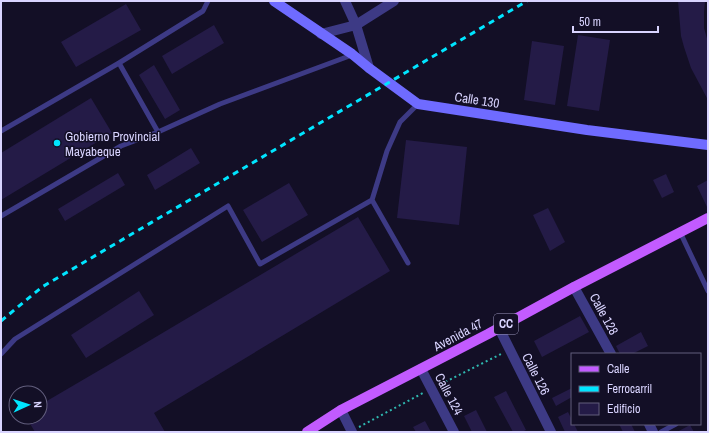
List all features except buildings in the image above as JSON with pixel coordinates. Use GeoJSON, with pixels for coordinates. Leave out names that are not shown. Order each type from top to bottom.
{"type":"FeatureCollection","features":[{"type":"Feature","properties":{"kind":"main road","name":"Calle 130"},"geometry":{"type":"LineString","coordinates":[[274,1],[352,54],[418,104],[587,130],[708,145]]}},
{"type":"Feature","properties":{"kind":"main road","name":"Avenida 47"},"geometry":{"type":"LineString","coordinates":[[307,432],[341,410],[708,218]]}},
{"type":"Feature","properties":{"kind":"street"},"geometry":{"type":"LineString","coordinates":[[345,1],[356,25],[369,68]]}},
{"type":"Feature","properties":{"kind":"street"},"geometry":{"type":"LineString","coordinates":[[321,34],[356,25],[394,1]]}},
{"type":"Feature","properties":{"kind":"street","name":"Calle 128"},"geometry":{"type":"LineString","coordinates":[[574,287],[610,353]]}},
{"type":"Feature","properties":{"kind":"street","name":"Calle 126"},"geometry":{"type":"LineString","coordinates":[[499,328],[551,432]]}},
{"type":"Feature","properties":{"kind":"street","name":"Calle 124"},"geometry":{"type":"LineString","coordinates":[[421,369],[454,432]]}},
{"type":"Feature","properties":{"kind":"street"},"geometry":{"type":"LineString","coordinates":[[341,410],[352,432]]}},
{"type":"Feature","properties":{"kind":"lane"},"geometry":{"type":"LineString","coordinates":[[1,131],[119,63],[203,11],[208,1]]}},
{"type":"Feature","properties":{"kind":"lane"},"geometry":{"type":"LineString","coordinates":[[1,216],[121,146],[158,132],[220,104],[352,54]]}},
{"type":"Feature","properties":{"kind":"lane"},"geometry":{"type":"LineString","coordinates":[[119,63],[158,132]]}},
{"type":"Feature","properties":{"kind":"lane"},"geometry":{"type":"LineString","coordinates":[[1,354],[15,339],[228,206],[260,264],[372,200],[387,151],[400,122],[418,104]]}},
{"type":"Feature","properties":{"kind":"lane"},"geometry":{"type":"LineString","coordinates":[[372,200],[408,263]]}},
{"type":"Feature","properties":{"kind":"lane"},"geometry":{"type":"LineString","coordinates":[[680,232],[708,291]]}},
{"type":"Feature","properties":{"kind":"lane"},"geometry":{"type":"LineString","coordinates":[[661,432],[674,425]]}},
{"type":"Feature","properties":{"kind":"railway"},"geometry":{"type":"LineString","coordinates":[[1,321],[42,287],[527,1]]}},
{"type":"Feature","properties":{"kind":"place","name":"Gobierno Provincial Mayabeque"},"geometry":{"type":"Point","coordinates":[57,143]}}]}
